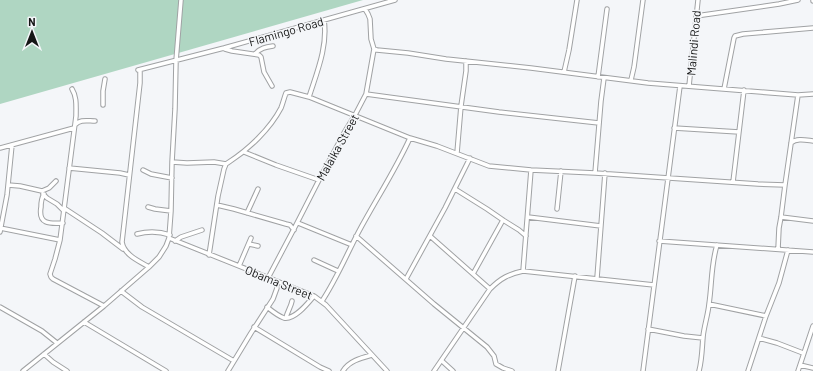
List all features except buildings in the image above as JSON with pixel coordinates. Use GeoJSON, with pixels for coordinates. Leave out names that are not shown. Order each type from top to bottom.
{"type":"FeatureCollection","features":[{"type":"Feature","properties":{"kind":"street"},"geometry":{"type":"LineString","coordinates":[[23,371],[104,306],[149,267],[166,246],[169,236],[171,211],[176,61],[181,0]]}},
{"type":"Feature","properties":{"kind":"street","name":"Flamingo Road"},"geometry":{"type":"LineString","coordinates":[[129,175],[140,83],[139,70],[395,0]]}},
{"type":"Feature","properties":{"kind":"street"},"geometry":{"type":"LineString","coordinates":[[564,72],[577,0]]}},
{"type":"Feature","properties":{"kind":"street"},"geometry":{"type":"LineString","coordinates":[[630,80],[634,67],[643,0]]}},
{"type":"Feature","properties":{"kind":"street","name":"Malindi Road"},"geometry":{"type":"LineString","coordinates":[[689,86],[698,0]]}},
{"type":"Feature","properties":{"kind":"street"},"geometry":{"type":"LineString","coordinates":[[696,16],[798,0]]}},
{"type":"Feature","properties":{"kind":"street","name":"Malaika Street"},"geometry":{"type":"LineString","coordinates":[[268,278],[366,94],[374,48],[371,39],[370,19],[366,9]]}},
{"type":"Feature","properties":{"kind":"street"},"geometry":{"type":"LineString","coordinates":[[598,77],[607,9]]}},
{"type":"Feature","properties":{"kind":"street"},"geometry":{"type":"LineString","coordinates":[[309,97],[322,56],[325,41],[324,20]]}},
{"type":"Feature","properties":{"kind":"street"},"geometry":{"type":"LineString","coordinates":[[724,88],[735,36],[813,28]]}},
{"type":"Feature","properties":{"kind":"street"},"geometry":{"type":"LineString","coordinates":[[255,54],[263,48],[273,46]]}},
{"type":"Feature","properties":{"kind":"street"},"geometry":{"type":"LineString","coordinates":[[224,48],[232,51],[259,55],[261,57],[264,72],[272,86]]}},
{"type":"Feature","properties":{"kind":"street"},"geometry":{"type":"LineString","coordinates":[[374,48],[377,50],[680,86],[724,88],[798,95],[813,94]]}},
{"type":"Feature","properties":{"kind":"street"},"geometry":{"type":"LineString","coordinates":[[457,153],[466,61]]}},
{"type":"Feature","properties":{"kind":"street"},"geometry":{"type":"LineString","coordinates":[[595,173],[604,78]]}},
{"type":"Feature","properties":{"kind":"street"},"geometry":{"type":"LineString","coordinates":[[103,105],[105,79]]}},
{"type":"Feature","properties":{"kind":"street"},"geometry":{"type":"LineString","coordinates":[[643,371],[680,86]]}},
{"type":"Feature","properties":{"kind":"street"},"geometry":{"type":"LineString","coordinates":[[72,89],[75,93],[76,116],[70,168],[60,240],[50,277],[104,306]]}},
{"type":"Feature","properties":{"kind":"street"},"geometry":{"type":"LineString","coordinates":[[733,182],[744,90]]}},
{"type":"Feature","properties":{"kind":"street"},"geometry":{"type":"LineString","coordinates":[[209,255],[218,196],[226,164],[244,152],[264,132],[275,118],[283,103],[286,93],[290,92],[309,97],[410,138],[457,153],[489,166],[531,170],[785,185]]}},
{"type":"Feature","properties":{"kind":"street"},"geometry":{"type":"LineString","coordinates":[[366,94],[499,112],[599,123]]}},
{"type":"Feature","properties":{"kind":"street"},"geometry":{"type":"LineString","coordinates":[[778,249],[779,228],[782,218],[785,185],[798,95]]}},
{"type":"Feature","properties":{"kind":"street"},"geometry":{"type":"LineString","coordinates":[[0,148],[74,126],[78,122],[95,121]]}},
{"type":"Feature","properties":{"kind":"street"},"geometry":{"type":"LineString","coordinates":[[674,128],[739,132]]}},
{"type":"Feature","properties":{"kind":"street"},"geometry":{"type":"LineString","coordinates":[[322,301],[356,236],[398,163],[410,138]]}},
{"type":"Feature","properties":{"kind":"street"},"geometry":{"type":"LineString","coordinates":[[791,144],[796,140],[813,141]]}},
{"type":"Feature","properties":{"kind":"street"},"geometry":{"type":"LineString","coordinates":[[12,145],[5,208],[0,230],[60,240]]}},
{"type":"Feature","properties":{"kind":"street"},"geometry":{"type":"LineString","coordinates":[[244,152],[319,180]]}},
{"type":"Feature","properties":{"kind":"street"},"geometry":{"type":"LineString","coordinates":[[406,280],[470,158]]}},
{"type":"Feature","properties":{"kind":"street"},"geometry":{"type":"LineString","coordinates":[[172,162],[187,164],[214,162],[226,164]]}},
{"type":"Feature","properties":{"kind":"street"},"geometry":{"type":"LineString","coordinates":[[70,168],[129,175],[122,242],[124,249]]}},
{"type":"Feature","properties":{"kind":"street"},"geometry":{"type":"LineString","coordinates":[[143,170],[150,174],[172,178]]}},
{"type":"Feature","properties":{"kind":"street"},"geometry":{"type":"LineString","coordinates":[[523,271],[531,170]]}},
{"type":"Feature","properties":{"kind":"street"},"geometry":{"type":"LineString","coordinates":[[557,209],[561,171]]}},
{"type":"Feature","properties":{"kind":"street"},"geometry":{"type":"LineString","coordinates":[[597,278],[605,174]]}},
{"type":"Feature","properties":{"kind":"street"},"geometry":{"type":"LineString","coordinates":[[56,181],[43,193],[40,212],[41,217],[46,222],[62,223]]}},
{"type":"Feature","properties":{"kind":"street"},"geometry":{"type":"LineString","coordinates":[[8,186],[20,186],[43,193],[47,198],[102,233],[131,256],[149,267]]}},
{"type":"Feature","properties":{"kind":"street"},"geometry":{"type":"LineString","coordinates":[[247,213],[258,189]]}},
{"type":"Feature","properties":{"kind":"street"},"geometry":{"type":"LineString","coordinates":[[455,189],[526,236]]}},
{"type":"Feature","properties":{"kind":"street"},"geometry":{"type":"LineString","coordinates":[[217,205],[290,226],[294,230]]}},
{"type":"Feature","properties":{"kind":"street"},"geometry":{"type":"LineString","coordinates":[[0,206],[5,208]]}},
{"type":"Feature","properties":{"kind":"street"},"geometry":{"type":"LineString","coordinates":[[148,207],[171,211]]}},
{"type":"Feature","properties":{"kind":"street"},"geometry":{"type":"LineString","coordinates":[[528,217],[601,226]]}},
{"type":"Feature","properties":{"kind":"street"},"geometry":{"type":"LineString","coordinates":[[782,218],[813,221]]}},
{"type":"Feature","properties":{"kind":"street"},"geometry":{"type":"LineString","coordinates":[[473,274],[503,220]]}},
{"type":"Feature","properties":{"kind":"street"},"geometry":{"type":"LineString","coordinates":[[290,226],[297,224],[352,244]]}},
{"type":"Feature","properties":{"kind":"street"},"geometry":{"type":"LineString","coordinates":[[175,241],[183,236],[202,230]]}},
{"type":"Feature","properties":{"kind":"street","name":"Obama Street"},"geometry":{"type":"LineString","coordinates":[[137,234],[158,232],[169,236],[175,241],[209,255],[314,296],[322,301],[387,371]]}},
{"type":"Feature","properties":{"kind":"street"},"geometry":{"type":"LineString","coordinates":[[356,236],[434,304],[487,347],[494,356],[496,364],[512,371]]}},
{"type":"Feature","properties":{"kind":"street"},"geometry":{"type":"LineString","coordinates":[[430,236],[490,289]]}},
{"type":"Feature","properties":{"kind":"street"},"geometry":{"type":"LineString","coordinates":[[239,266],[251,238]]}},
{"type":"Feature","properties":{"kind":"street"},"geometry":{"type":"LineString","coordinates":[[659,242],[813,252]]}},
{"type":"Feature","properties":{"kind":"street"},"geometry":{"type":"LineString","coordinates":[[248,244],[258,246]]}},
{"type":"Feature","properties":{"kind":"street"},"geometry":{"type":"LineString","coordinates":[[699,371],[716,245]]}},
{"type":"Feature","properties":{"kind":"street"},"geometry":{"type":"LineString","coordinates":[[748,371],[766,316],[779,283],[788,250]]}},
{"type":"Feature","properties":{"kind":"street"},"geometry":{"type":"LineString","coordinates":[[314,260],[338,271]]}},
{"type":"Feature","properties":{"kind":"street"},"geometry":{"type":"LineString","coordinates":[[434,371],[490,289],[505,276],[512,273],[523,271],[654,285]]}},
{"type":"Feature","properties":{"kind":"street"},"geometry":{"type":"LineString","coordinates":[[558,371],[575,276]]}},
{"type":"Feature","properties":{"kind":"street"},"geometry":{"type":"LineString","coordinates":[[228,371],[275,294],[277,288],[276,281]]}},
{"type":"Feature","properties":{"kind":"street"},"geometry":{"type":"LineString","coordinates":[[277,288],[284,284]]}},
{"type":"Feature","properties":{"kind":"street"},"geometry":{"type":"LineString","coordinates":[[121,291],[142,307],[234,361]]}},
{"type":"Feature","properties":{"kind":"street"},"geometry":{"type":"LineString","coordinates":[[267,307],[279,316],[286,318],[301,310],[314,296]]}},
{"type":"Feature","properties":{"kind":"street"},"geometry":{"type":"LineString","coordinates":[[286,318],[292,301]]}},
{"type":"Feature","properties":{"kind":"street"},"geometry":{"type":"LineString","coordinates":[[709,304],[766,316]]}},
{"type":"Feature","properties":{"kind":"street"},"geometry":{"type":"LineString","coordinates":[[0,307],[42,331],[57,343]]}},
{"type":"Feature","properties":{"kind":"street"},"geometry":{"type":"LineString","coordinates":[[84,322],[166,371]]}},
{"type":"Feature","properties":{"kind":"street"},"geometry":{"type":"LineString","coordinates":[[798,371],[813,326]]}},
{"type":"Feature","properties":{"kind":"street"},"geometry":{"type":"LineString","coordinates":[[254,327],[329,371]]}},
{"type":"Feature","properties":{"kind":"street"},"geometry":{"type":"LineString","coordinates":[[648,329],[703,338]]}},
{"type":"Feature","properties":{"kind":"street"},"geometry":{"type":"LineString","coordinates":[[759,338],[803,353]]}},
{"type":"Feature","properties":{"kind":"street"},"geometry":{"type":"LineString","coordinates":[[44,354],[67,371]]}},
{"type":"Feature","properties":{"kind":"street"},"geometry":{"type":"LineString","coordinates":[[343,371],[354,361],[372,355]]}},
{"type":"Feature","properties":{"kind":"street"},"geometry":{"type":"LineString","coordinates":[[442,361],[453,371]]}},
{"type":"Feature","properties":{"kind":"street"},"geometry":{"type":"LineString","coordinates":[[800,365],[813,368]]}},
{"type":"Feature","properties":{"kind":"green space"},"geometry":{"type":"Polygon","coordinates":[[[0,0],[363,0],[0,104],[0,0]]]}}]}
